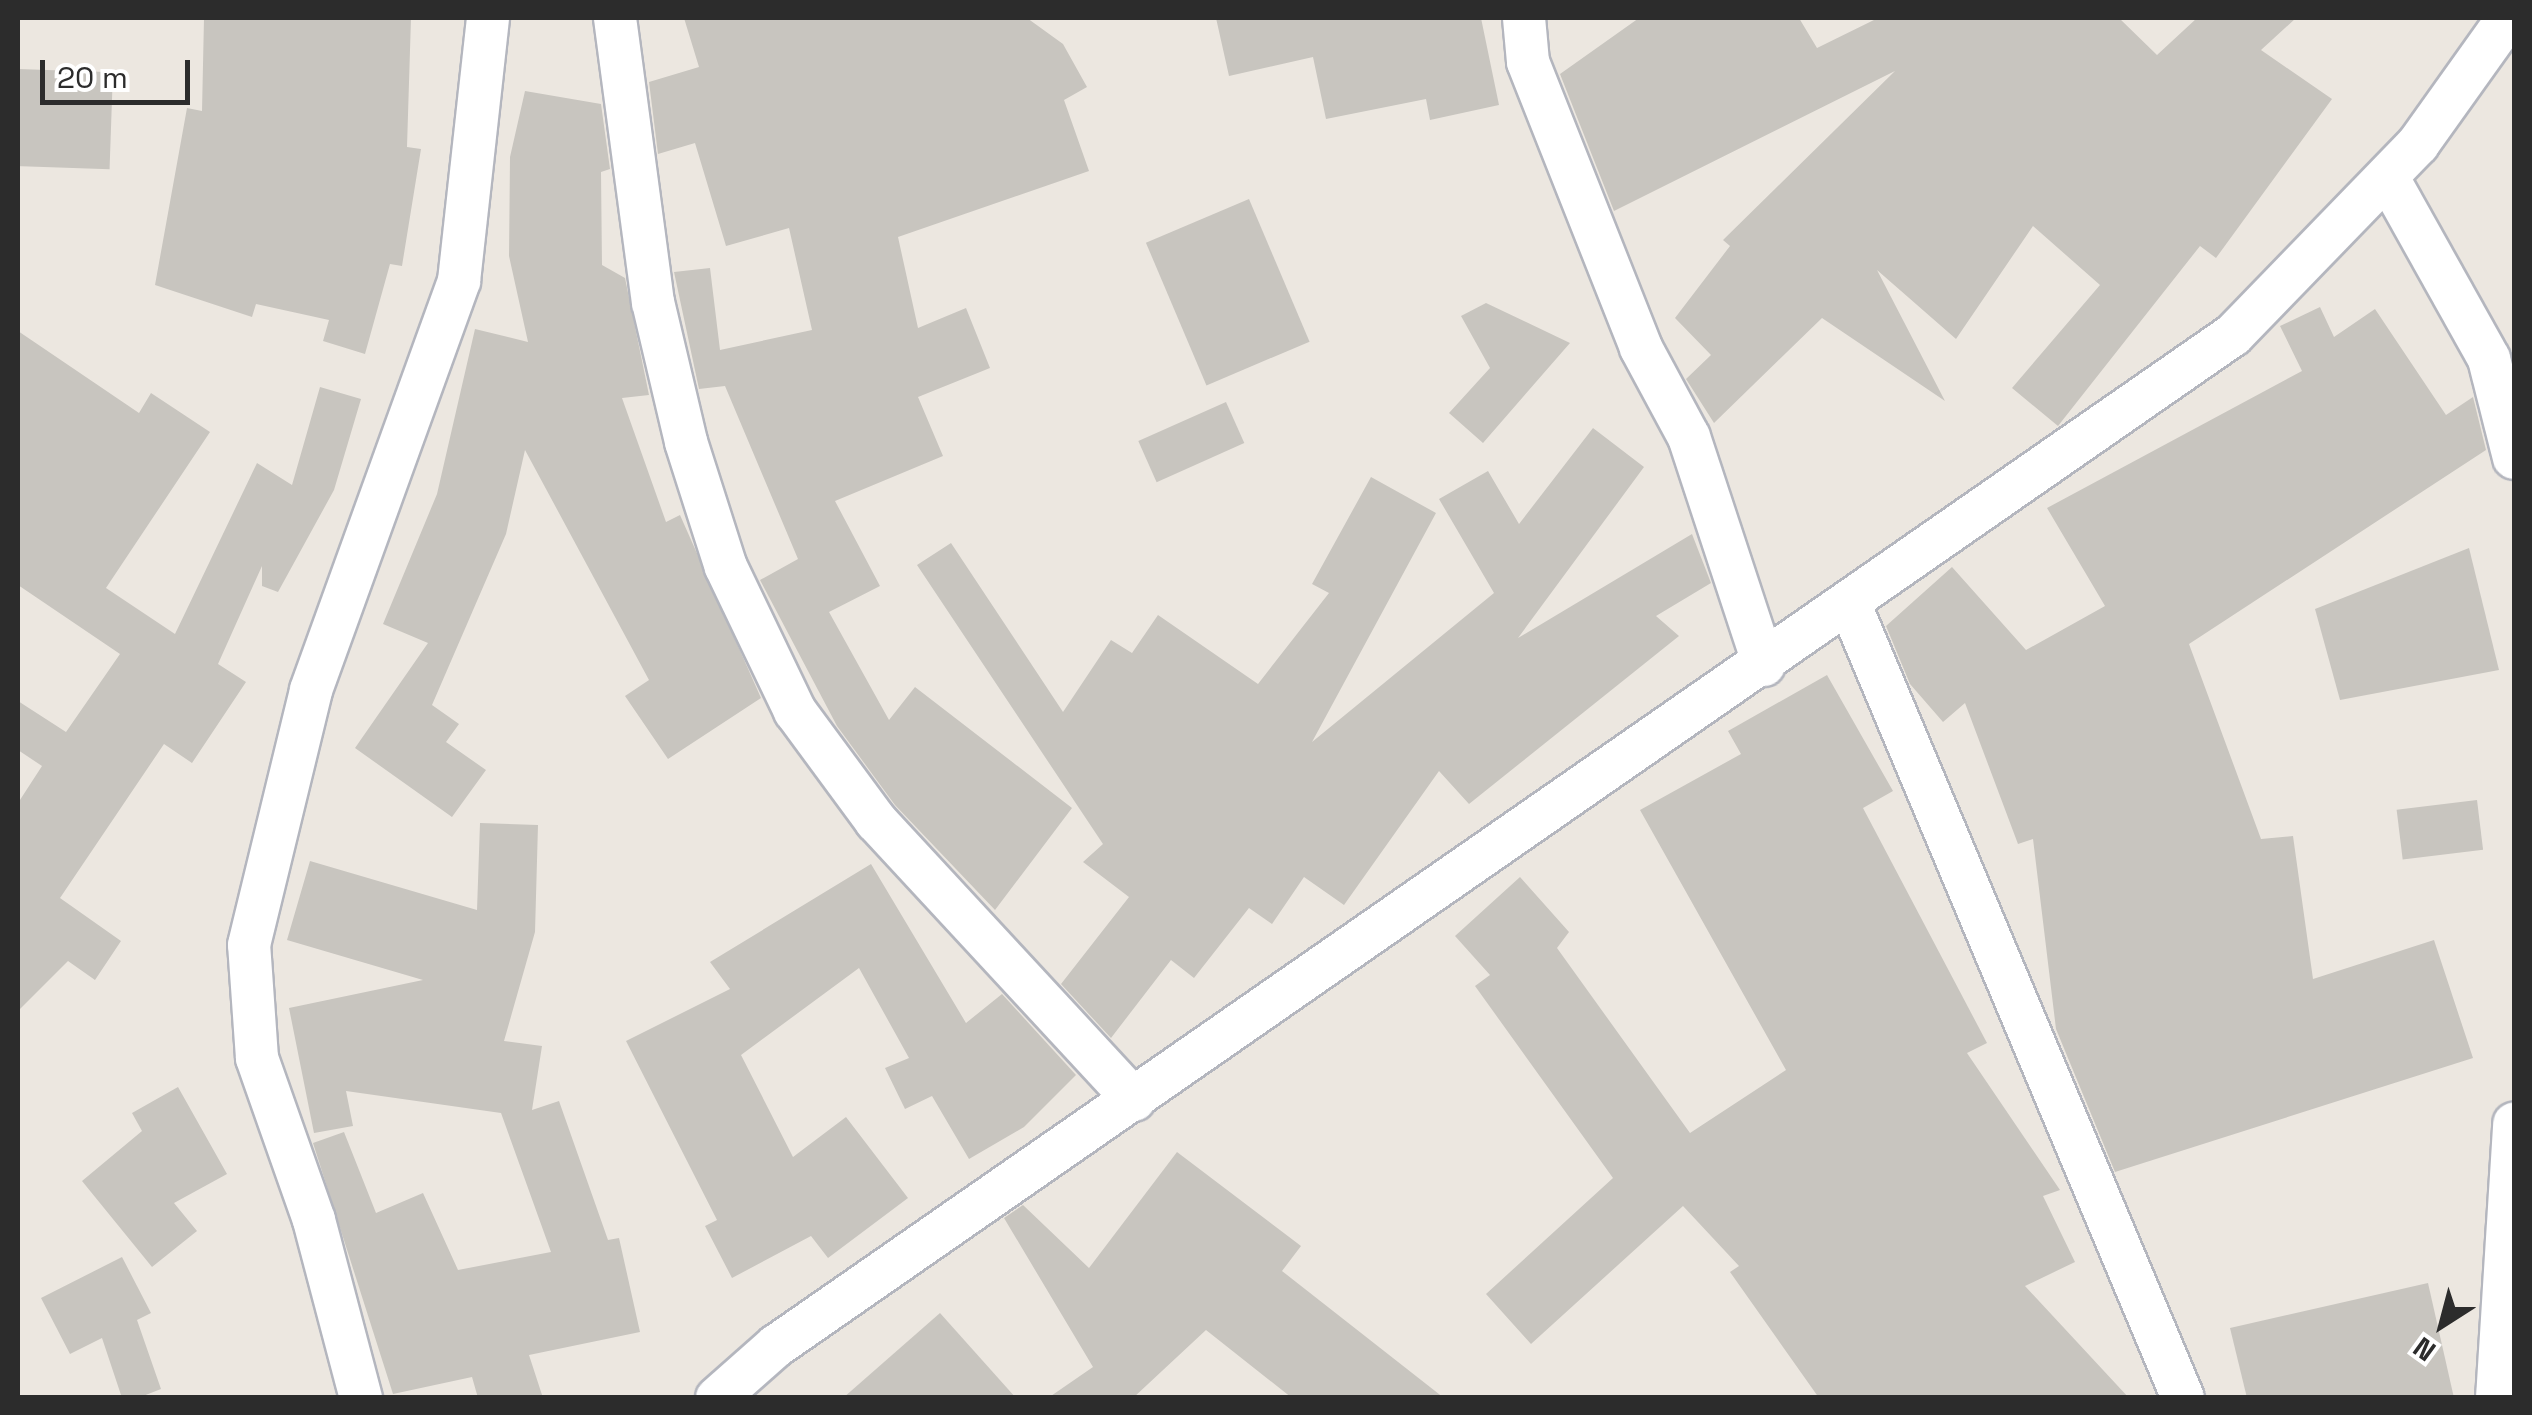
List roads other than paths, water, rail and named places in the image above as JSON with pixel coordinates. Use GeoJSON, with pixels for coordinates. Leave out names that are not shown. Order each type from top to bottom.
{"type":"FeatureCollection","features":[{"type":"Feature","properties":{"kind":"street"},"geometry":{"type":"LineString","coordinates":[[361,1398],[314,1220],[257,1058],[249,945],[310,690],[459,281],[488,18]]}},
{"type":"Feature","properties":{"kind":"street"},"geometry":{"type":"LineString","coordinates":[[615,18],[653,302],[686,442],[726,567],[795,711],[876,821],[1134,1100]]}},
{"type":"Feature","properties":{"kind":"street"},"geometry":{"type":"LineString","coordinates":[[1524,18],[1528,62],[1641,348],[1689,437],[1764,665]]}},
{"type":"Feature","properties":{"kind":"street"},"geometry":{"type":"LineString","coordinates":[[716,1398],[776,1346],[1850,606],[2232,335],[2388,178],[2508,18]]}},
{"type":"Feature","properties":{"kind":"street"},"geometry":{"type":"LineString","coordinates":[[2388,178],[2489,359],[2514,458]]}},
{"type":"Feature","properties":{"kind":"street"},"geometry":{"type":"LineString","coordinates":[[1850,606],[2183,1398]]}},
{"type":"Feature","properties":{"kind":"street"},"geometry":{"type":"LineString","coordinates":[[2498,1398],[2514,1124]]}}]}
